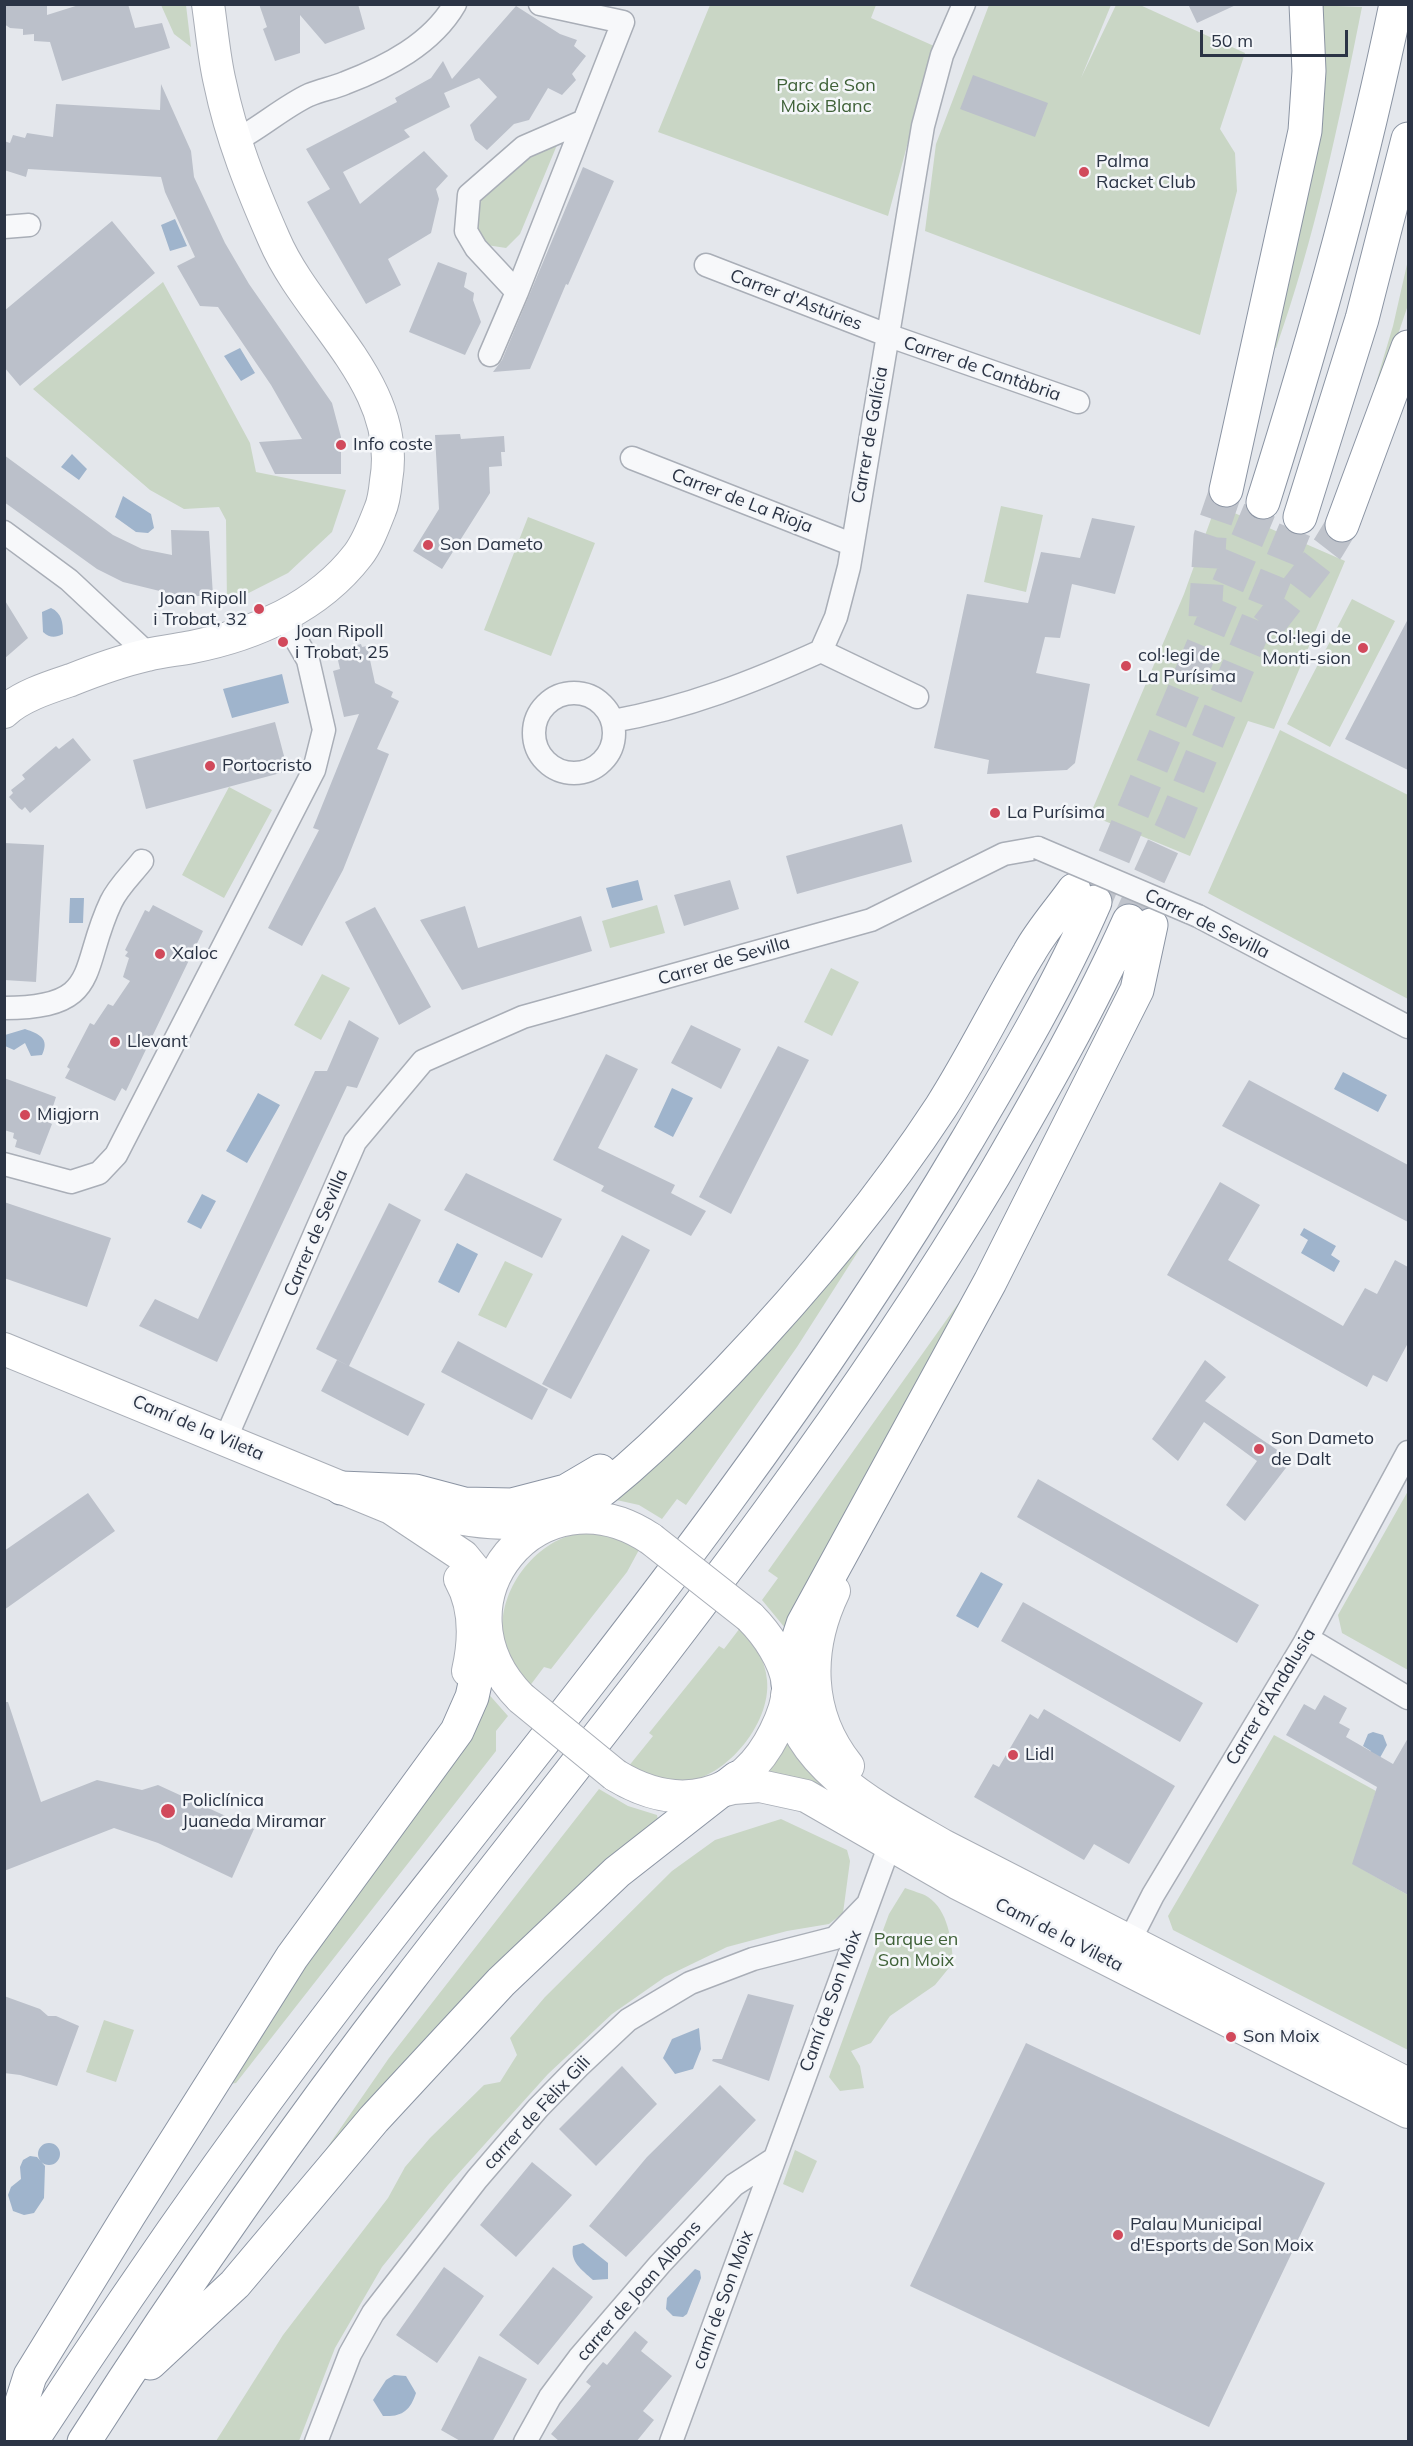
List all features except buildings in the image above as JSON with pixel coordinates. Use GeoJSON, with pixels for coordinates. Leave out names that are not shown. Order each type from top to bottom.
{"type":"FeatureCollection","features":[{"type":"Feature","properties":{"kind":"highway"},"geometry":{"type":"LineString","coordinates":[[1292,4],[1298,66],[1294,184]]}},
{"type":"Feature","properties":{"kind":"highway"},"geometry":{"type":"LineString","coordinates":[[1226,490],[1294,184],[1308,94],[1306,4]]}},
{"type":"Feature","properties":{"kind":"highway"},"geometry":{"type":"LineString","coordinates":[[1263,502],[1309,355],[1347,219],[1396,4]]}},
{"type":"Feature","properties":{"kind":"highway"},"geometry":{"type":"LineString","coordinates":[[1300,517],[1362,319],[1408,139]]}},
{"type":"Feature","properties":{"kind":"highway"},"geometry":{"type":"LineString","coordinates":[[1342,525],[1408,347]]}},
{"type":"Feature","properties":{"kind":"highway"},"geometry":{"type":"LineString","coordinates":[[31,2442],[194,2197],[277,2083],[655,1599],[819,1372],[917,1224],[985,1111],[1041,1010],[1084,896],[1029,951],[959,1079],[906,1158],[820,1269],[741,1357],[640,1459],[561,1519]]}},
{"type":"Feature","properties":{"kind":"highway"},"geometry":{"type":"LineString","coordinates":[[84,2442],[291,2136],[410,1979],[689,1622],[845,1405],[966,1222],[1140,923],[1137,990],[990,1282],[803,1624],[793,1655],[787,1690]]}},
{"type":"Feature","properties":{"kind":"highway"},"geometry":{"type":"LineString","coordinates":[[341,1488],[415,1491],[448,1501],[480,1505],[512,1504],[548,1497],[578,1484],[616,1460],[741,1357]]}},
{"type":"Feature","properties":{"kind":"highway"},"geometry":{"type":"LineString","coordinates":[[9,2442],[30,2376],[237,2042],[292,1957],[462,1722],[472,1697],[485,1638]]}},
{"type":"Feature","properties":{"kind":"highway"},"geometry":{"type":"LineString","coordinates":[[110,2402],[235,2284],[374,2119],[501,1982],[617,1872],[722,1788]]}},
{"type":"Feature","properties":{"kind":"street"},"geometry":{"type":"LineString","coordinates":[[4,712],[44,690],[148,654],[192,647],[244,634],[283,617],[332,583],[358,554],[382,506],[390,460],[386,427],[370,388],[335,334],[302,290],[275,242],[235,141],[219,81],[208,4]]}},
{"type":"Feature","properties":{"kind":"street"},"geometry":{"type":"LineString","coordinates":[[235,141],[262,127],[309,95],[346,83],[412,51],[445,22],[455,4]]}},
{"type":"Feature","properties":{"kind":"street"},"geometry":{"type":"LineString","coordinates":[[490,355],[623,22],[540,4]]}},
{"type":"Feature","properties":{"kind":"street","name":"Carrer de Galícia"},"geometry":{"type":"LineString","coordinates":[[820,651],[836,617],[852,544],[923,126],[942,55],[964,4]]}},
{"type":"Feature","properties":{"kind":"street"},"geometry":{"type":"LineString","coordinates":[[517,292],[476,248],[466,231],[469,195],[524,147],[584,121]]}},
{"type":"Feature","properties":{"kind":"street"},"geometry":{"type":"LineString","coordinates":[[4,227],[29,225]]}},
{"type":"Feature","properties":{"kind":"street","name":"Carrer d'Astúries"},"geometry":{"type":"LineString","coordinates":[[706,265],[887,335]]}},
{"type":"Feature","properties":{"kind":"street","name":"Carrer de Cantàbria"},"geometry":{"type":"LineString","coordinates":[[887,335],[1078,402]]}},
{"type":"Feature","properties":{"kind":"street","name":"Carrer de La Rioja"},"geometry":{"type":"LineString","coordinates":[[632,458],[852,544]]}},
{"type":"Feature","properties":{"kind":"street"},"geometry":{"type":"LineString","coordinates":[[4,532],[69,580],[148,654]]}},
{"type":"Feature","properties":{"kind":"street"},"geometry":{"type":"LineString","coordinates":[[4,1164],[71,1182],[99,1173],[116,1155],[314,770],[324,730],[308,660],[283,617]]}},
{"type":"Feature","properties":{"kind":"street"},"geometry":{"type":"LineString","coordinates":[[613,722],[661,713],[715,695],[765,676],[820,651],[917,697]]}},
{"type":"Feature","properties":{"kind":"street","name":"Carrer de Sevilla"},"geometry":{"type":"LineString","coordinates":[[225,1440],[355,1142],[423,1062],[524,1017],[871,920],[1004,854],[1038,848],[1198,916],[1408,1027]]}},
{"type":"Feature","properties":{"kind":"street"},"geometry":{"type":"LineString","coordinates":[[4,1008],[55,1003],[79,989],[112,901],[142,861]]}},
{"type":"Feature","properties":{"kind":"street","name":"Camí de la Vileta"},"geometry":{"type":"LineString","coordinates":[[4,1349],[391,1508],[463,1556],[481,1578],[486,1603]]}},
{"type":"Feature","properties":{"kind":"street","name":"Carrer d'Andalusia"},"geometry":{"type":"LineString","coordinates":[[1130,1940],[1153,1895],[1306,1638],[1408,1452]]}},
{"type":"Feature","properties":{"kind":"street"},"geometry":{"type":"LineString","coordinates":[[360,1862],[383,1815],[438,1739],[455,1710],[463,1689],[472,1643],[470,1602],[457,1574],[391,1508]]}},
{"type":"Feature","properties":{"kind":"street","name":"Camí de la Vileta"},"geometry":{"type":"LineString","coordinates":[[391,1508],[419,1508],[466,1520],[511,1524],[601,1517],[618,1520],[651,1539],[750,1617],[773,1647],[787,1690],[791,1713],[821,1760],[840,1779],[944,1846],[1408,2085]]}},
{"type":"Feature","properties":{"kind":"street"},"geometry":{"type":"LineString","coordinates":[[862,1517],[860,1537],[819,1629],[815,1654],[815,1690],[819,1713],[834,1747],[888,1812]]}},
{"type":"Feature","properties":{"kind":"street"},"geometry":{"type":"LineString","coordinates":[[485,1638],[486,1603],[492,1582],[506,1559],[524,1541],[561,1519]]}},
{"type":"Feature","properties":{"kind":"street","name":"Camí de la Vileta"},"geometry":{"type":"LineString","coordinates":[[485,1638],[496,1668],[521,1698],[615,1775],[647,1792],[678,1798],[722,1788],[748,1786],[788,1790],[827,1806],[890,1844],[1028,1920],[1408,2112]]}},
{"type":"Feature","properties":{"kind":"street"},"geometry":{"type":"LineString","coordinates":[[1306,1638],[1408,1698]]}},
{"type":"Feature","properties":{"kind":"street"},"geometry":{"type":"LineString","coordinates":[[722,1788],[749,1769],[770,1743],[784,1710],[787,1690]]}},
{"type":"Feature","properties":{"kind":"street","name":"Camí de Son Moix"},"geometry":{"type":"LineString","coordinates":[[774,2158],[890,1844]]}},
{"type":"Feature","properties":{"kind":"street","name":"carrer de Fèlix Gili"},"geometry":{"type":"LineString","coordinates":[[316,2442],[350,2354],[373,2313],[477,2179],[538,2108],[579,2067],[628,2020],[690,1983],[753,1959],[836,1938],[866,1906]]}},
{"type":"Feature","properties":{"kind":"street","name":"carrer de Joan Albons"},"geometry":{"type":"LineString","coordinates":[[525,2442],[550,2397],[568,2373],[660,2264],[734,2185],[774,2158]]}},
{"type":"Feature","properties":{"kind":"street","name":"camí de Son Moix"},"geometry":{"type":"LineString","coordinates":[[671,2442],[774,2158]]}},
{"type":"Feature","properties":{"kind":"green space"},"geometry":{"type":"Polygon","coordinates":[[[161,5],[186,5],[191,47],[174,34],[161,5]]]}},
{"type":"Feature","properties":{"kind":"green space","name":"Parc de Son Moix Blanc"},"geometry":{"type":"Polygon","coordinates":[[[710,5],[876,5],[871,18],[934,46],[888,216],[658,132],[710,5]]]}},
{"type":"Feature","properties":{"kind":"green space","name":"Palma Racket Club"},"geometry":{"type":"Polygon","coordinates":[[[989,5],[1111,5],[1081,78],[1116,5],[1140,5],[1245,53],[1220,129],[1235,153],[1237,191],[1200,335],[925,231],[936,144],[989,5]]]}},
{"type":"Feature","properties":{"kind":"green space"},"geometry":{"type":"Polygon","coordinates":[[[1312,5],[1362,7],[1314,222],[1276,348],[1271,347],[1312,5]]]}},
{"type":"Feature","properties":{"kind":"green space"},"geometry":{"type":"Polygon","coordinates":[[[562,133],[520,234],[506,248],[480,244],[470,229],[473,197],[562,133]]]}},
{"type":"Feature","properties":{"kind":"green space"},"geometry":{"type":"Polygon","coordinates":[[[1408,260],[1408,305],[1371,414],[1367,413],[1393,326],[1408,260]]]}},
{"type":"Feature","properties":{"kind":"green space"},"geometry":{"type":"Polygon","coordinates":[[[163,282],[250,443],[256,472],[346,490],[332,532],[288,573],[227,604],[226,520],[219,507],[184,509],[150,490],[33,389],[163,282]]]}},
{"type":"Feature","properties":{"kind":"green space"},"geometry":{"type":"Polygon","coordinates":[[[1216,505],[1345,561],[1274,729],[1248,721],[1190,856],[1090,815],[1184,594],[1216,505]]]}},
{"type":"Feature","properties":{"kind":"green space"},"geometry":{"type":"Polygon","coordinates":[[[1001,506],[1043,515],[1026,592],[984,582],[1001,506]]]}},
{"type":"Feature","properties":{"kind":"green space"},"geometry":{"type":"Polygon","coordinates":[[[528,517],[595,543],[551,656],[484,630],[528,517]]]}},
{"type":"Feature","properties":{"kind":"green space"},"geometry":{"type":"Polygon","coordinates":[[[1352,599],[1395,621],[1330,747],[1287,724],[1352,599]]]}},
{"type":"Feature","properties":{"kind":"green space"},"geometry":{"type":"Polygon","coordinates":[[[1280,730],[1408,795],[1408,999],[1208,893],[1280,730]]]}},
{"type":"Feature","properties":{"kind":"green space"},"geometry":{"type":"Polygon","coordinates":[[[229,787],[272,810],[224,898],[182,875],[229,787]]]}},
{"type":"Feature","properties":{"kind":"green space"},"geometry":{"type":"Polygon","coordinates":[[[657,905],[665,933],[610,948],[602,921],[657,905]]]}},
{"type":"Feature","properties":{"kind":"green space"},"geometry":{"type":"Polygon","coordinates":[[[831,968],[859,982],[832,1036],[804,1022],[831,968]]]}},
{"type":"Feature","properties":{"kind":"green space"},"geometry":{"type":"Polygon","coordinates":[[[322,974],[350,988],[321,1040],[294,1025],[322,974]]]}},
{"type":"Feature","properties":{"kind":"green space"},"geometry":{"type":"Polygon","coordinates":[[[882,1214],[797,1347],[686,1505],[677,1499],[662,1519],[639,1505],[612,1499],[882,1214]]]}},
{"type":"Feature","properties":{"kind":"green space"},"geometry":{"type":"Polygon","coordinates":[[[505,1261],[533,1274],[506,1328],[478,1315],[505,1261]]]}},
{"type":"Feature","properties":{"kind":"green space"},"geometry":{"type":"Polygon","coordinates":[[[967,1291],[790,1634],[762,1600],[778,1578],[768,1571],[967,1291]]]}},
{"type":"Feature","properties":{"kind":"green space"},"geometry":{"type":"Polygon","coordinates":[[[1408,1491],[1408,1670],[1342,1633],[1338,1615],[1408,1491]]]}},
{"type":"Feature","properties":{"kind":"green space"},"geometry":{"type":"Polygon","coordinates":[[[587,1531],[606,1532],[640,1548],[627,1572],[551,1669],[544,1667],[529,1687],[511,1665],[505,1648],[502,1631],[503,1614],[508,1597],[525,1567],[537,1555],[560,1539],[587,1531]]]}},
{"type":"Feature","properties":{"kind":"green space"},"geometry":{"type":"Polygon","coordinates":[[[740,1628],[758,1652],[767,1680],[766,1699],[760,1718],[749,1737],[719,1768],[700,1778],[681,1783],[661,1781],[628,1767],[653,1736],[649,1733],[719,1646],[724,1649],[740,1628]]]}},
{"type":"Feature","properties":{"kind":"green space"},"geometry":{"type":"Polygon","coordinates":[[[485,1690],[508,1716],[496,1731],[496,1751],[236,2083],[230,2084],[256,2032],[485,1690]]]}},
{"type":"Feature","properties":{"kind":"green space"},"geometry":{"type":"Polygon","coordinates":[[[788,1729],[900,1830],[756,1772],[788,1729]]]}},
{"type":"Feature","properties":{"kind":"green space"},"geometry":{"type":"Polygon","coordinates":[[[1274,1735],[1376,1791],[1353,1864],[1408,1895],[1408,2050],[1173,1930],[1168,1916],[1274,1735]]]}},
{"type":"Feature","properties":{"kind":"green space"},"geometry":{"type":"Polygon","coordinates":[[[599,1789],[628,1806],[657,1815],[658,1820],[616,1852],[322,2155],[389,2058],[599,1789]]]}},
{"type":"Feature","properties":{"kind":"green space"},"geometry":{"type":"Polygon","coordinates":[[[781,1819],[847,1850],[850,1861],[843,1913],[829,1924],[787,1931],[727,1947],[665,1977],[612,2014],[548,2074],[448,2185],[382,2267],[335,2348],[299,2441],[216,2441],[283,2335],[388,2198],[405,2167],[430,2138],[484,2085],[500,2082],[517,2055],[510,2038],[545,1997],[672,1871],[715,1840],[781,1819]]]}},
{"type":"Feature","properties":{"kind":"green space","name":"Parque en Son Moix"},"geometry":{"type":"Polygon","coordinates":[[[905,1888],[928,1897],[940,1910],[948,1927],[953,1963],[935,1985],[890,2016],[871,2043],[851,2051],[860,2066],[864,2088],[840,2091],[829,2077],[889,1914],[905,1888]]]}},
{"type":"Feature","properties":{"kind":"green space"},"geometry":{"type":"Polygon","coordinates":[[[104,2020],[134,2030],[116,2082],[86,2072],[104,2020]]]}},
{"type":"Feature","properties":{"kind":"green space"},"geometry":{"type":"Polygon","coordinates":[[[795,2150],[817,2161],[803,2193],[783,2184],[795,2150]]]}},
{"type":"Feature","properties":{"kind":"water"},"geometry":{"type":"Polygon","coordinates":[[[175,219],[187,246],[170,251],[161,225],[175,219]]]}},
{"type":"Feature","properties":{"kind":"water"},"geometry":{"type":"Polygon","coordinates":[[[240,348],[255,373],[241,381],[224,356],[240,348]]]}},
{"type":"Feature","properties":{"kind":"water"},"geometry":{"type":"Polygon","coordinates":[[[72,454],[87,469],[79,480],[61,467],[72,454]]]}},
{"type":"Feature","properties":{"kind":"water"},"geometry":{"type":"Polygon","coordinates":[[[123,496],[151,514],[154,528],[148,533],[136,532],[115,517],[123,496]]]}},
{"type":"Feature","properties":{"kind":"water"},"geometry":{"type":"Polygon","coordinates":[[[51,608],[60,616],[63,626],[63,634],[55,637],[43,632],[42,612],[51,608]]]}},
{"type":"Feature","properties":{"kind":"water"},"geometry":{"type":"Polygon","coordinates":[[[282,674],[289,703],[232,718],[223,689],[282,674]]]}},
{"type":"Feature","properties":{"kind":"water"},"geometry":{"type":"Polygon","coordinates":[[[638,880],[643,900],[612,908],[606,888],[638,880]]]}},
{"type":"Feature","properties":{"kind":"water"},"geometry":{"type":"Polygon","coordinates":[[[70,898],[84,898],[83,923],[69,923],[70,898]]]}},
{"type":"Feature","properties":{"kind":"water"},"geometry":{"type":"Polygon","coordinates":[[[25,1029],[39,1035],[44,1041],[42,1055],[31,1056],[25,1043],[14,1050],[5,1046],[5,1035],[25,1029]]]}},
{"type":"Feature","properties":{"kind":"water"},"geometry":{"type":"Polygon","coordinates":[[[1343,1072],[1387,1095],[1378,1112],[1334,1089],[1343,1072]]]}},
{"type":"Feature","properties":{"kind":"water"},"geometry":{"type":"Polygon","coordinates":[[[672,1088],[693,1098],[673,1137],[654,1127],[672,1088]]]}},
{"type":"Feature","properties":{"kind":"water"},"geometry":{"type":"Polygon","coordinates":[[[258,1093],[280,1105],[247,1163],[226,1151],[258,1093]]]}},
{"type":"Feature","properties":{"kind":"water"},"geometry":{"type":"Polygon","coordinates":[[[202,1194],[216,1201],[201,1229],[187,1222],[202,1194]]]}},
{"type":"Feature","properties":{"kind":"water"},"geometry":{"type":"Polygon","coordinates":[[[1304,1228],[1336,1246],[1331,1255],[1340,1261],[1334,1272],[1301,1253],[1308,1240],[1300,1235],[1304,1228]]]}},
{"type":"Feature","properties":{"kind":"water"},"geometry":{"type":"Polygon","coordinates":[[[457,1243],[478,1254],[459,1293],[438,1282],[457,1243]]]}},
{"type":"Feature","properties":{"kind":"water"},"geometry":{"type":"Polygon","coordinates":[[[981,1572],[1003,1584],[978,1628],[956,1616],[981,1572]]]}},
{"type":"Feature","properties":{"kind":"water"},"geometry":{"type":"Polygon","coordinates":[[[1373,1732],[1383,1735],[1387,1745],[1371,1774],[1371,1751],[1363,1746],[1368,1734],[1373,1732]]]}},
{"type":"Feature","properties":{"kind":"water"},"geometry":{"type":"Polygon","coordinates":[[[699,2028],[701,2049],[693,2069],[675,2074],[663,2058],[672,2039],[699,2028]]]}},
{"type":"Feature","properties":{"kind":"water"},"geometry":{"type":"Polygon","coordinates":[[[49,2143],[59,2150],[60,2154],[53,2164],[49,2165],[39,2158],[38,2154],[45,2144],[49,2143]]]}},
{"type":"Feature","properties":{"kind":"water"},"geometry":{"type":"Polygon","coordinates":[[[30,2156],[37,2157],[45,2166],[44,2198],[34,2213],[24,2215],[13,2211],[8,2195],[11,2187],[21,2179],[20,2167],[23,2160],[30,2156]]]}},
{"type":"Feature","properties":{"kind":"water"},"geometry":{"type":"Polygon","coordinates":[[[583,2243],[608,2263],[608,2279],[593,2280],[577,2265],[573,2257],[573,2246],[583,2243]]]}},
{"type":"Feature","properties":{"kind":"water"},"geometry":{"type":"Polygon","coordinates":[[[695,2269],[700,2271],[701,2278],[687,2314],[683,2317],[673,2316],[666,2309],[667,2298],[695,2269]]]}},
{"type":"Feature","properties":{"kind":"water"},"geometry":{"type":"Polygon","coordinates":[[[394,2375],[406,2376],[416,2393],[404,2412],[383,2416],[373,2400],[386,2380],[394,2375]]]}},
{"type":"Feature","properties":{"kind":"tunnel"},"geometry":{"type":"LineString","coordinates":[[1205,617],[1210,537],[1226,490]]}},
{"type":"Feature","properties":{"kind":"tunnel"},"geometry":{"type":"LineString","coordinates":[[1095,902],[1263,502]]}},
{"type":"Feature","properties":{"kind":"tunnel"},"geometry":{"type":"LineString","coordinates":[[1129,921],[1175,820],[1300,517]]}},
{"type":"Feature","properties":{"kind":"tunnel"},"geometry":{"type":"LineString","coordinates":[[1267,627],[1328,548],[1342,525]]}},
{"type":"Feature","properties":{"kind":"place","name":"Palma Racket Club"},"geometry":{"type":"Point","coordinates":[1084,172]}},
{"type":"Feature","properties":{"kind":"place","name":"Info coste"},"geometry":{"type":"Point","coordinates":[341,445]}},
{"type":"Feature","properties":{"kind":"place","name":"Son Dameto"},"geometry":{"type":"Point","coordinates":[428,545]}},
{"type":"Feature","properties":{"kind":"place","name":"Joan Ripoll i Trobat, 32"},"geometry":{"type":"Point","coordinates":[259,609]}},
{"type":"Feature","properties":{"kind":"place","name":"Joan Ripoll i Trobat, 25"},"geometry":{"type":"Point","coordinates":[283,642]}},
{"type":"Feature","properties":{"kind":"place","name":"Col·legi de Monti-sion"},"geometry":{"type":"Point","coordinates":[1363,648]}},
{"type":"Feature","properties":{"kind":"place","name":"col·legi de La Purísima"},"geometry":{"type":"Point","coordinates":[1126,666]}},
{"type":"Feature","properties":{"kind":"place","name":"Portocristo"},"geometry":{"type":"Point","coordinates":[210,766]}},
{"type":"Feature","properties":{"kind":"place","name":"La Purísima"},"geometry":{"type":"Point","coordinates":[995,813]}},
{"type":"Feature","properties":{"kind":"place","name":"Xaloc"},"geometry":{"type":"Point","coordinates":[160,954]}},
{"type":"Feature","properties":{"kind":"place","name":"Llevant"},"geometry":{"type":"Point","coordinates":[115,1042]}},
{"type":"Feature","properties":{"kind":"place","name":"Migjorn"},"geometry":{"type":"Point","coordinates":[25,1115]}},
{"type":"Feature","properties":{"kind":"place","name":"Son Dameto de Dalt"},"geometry":{"type":"Point","coordinates":[1259,1449]}},
{"type":"Feature","properties":{"kind":"place","name":"Lidl"},"geometry":{"type":"Point","coordinates":[1013,1755]}},
{"type":"Feature","properties":{"kind":"place","name":"Policlínica Juaneda Miramar"},"geometry":{"type":"Point","coordinates":[168,1811]}},
{"type":"Feature","properties":{"kind":"place","name":"Son Moix"},"geometry":{"type":"Point","coordinates":[1231,2037]}},
{"type":"Feature","properties":{"kind":"place","name":"Palau Municipal d'Esports de Son Moix"},"geometry":{"type":"Point","coordinates":[1118,2235]}}]}
